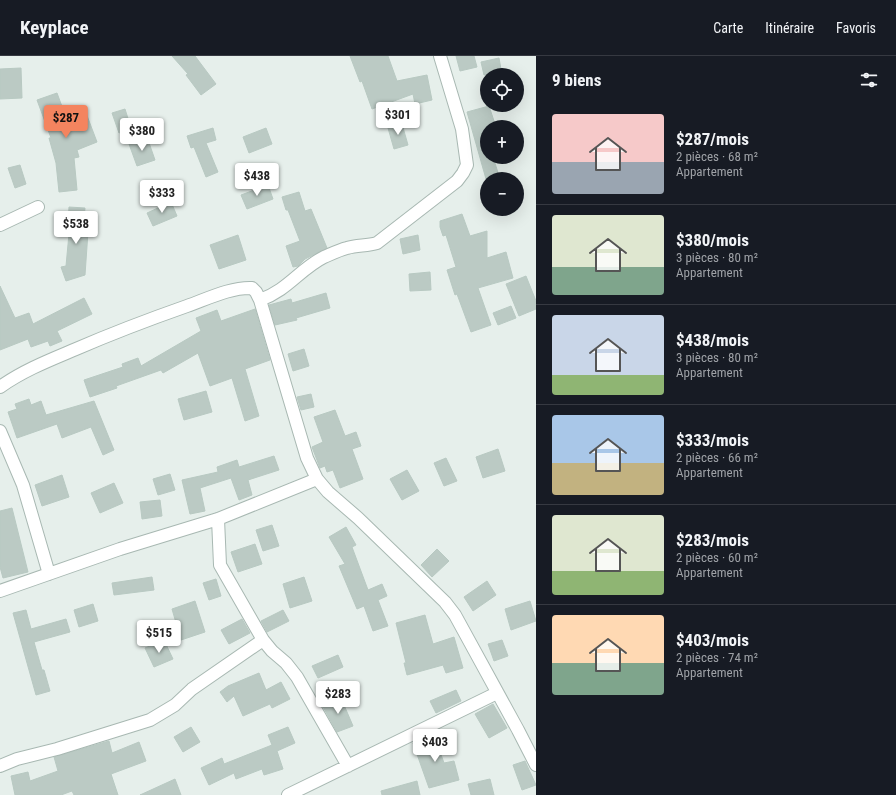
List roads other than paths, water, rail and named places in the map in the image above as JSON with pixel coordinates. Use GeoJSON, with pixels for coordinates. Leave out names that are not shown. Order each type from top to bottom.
{"type":"FeatureCollection","features":[{"type":"Feature","properties":{"kind":"street"},"geometry":{"type":"LineString","coordinates":[[260,300],[271,296],[284,288],[323,258],[347,248],[367,246],[377,243],[457,181],[463,173],[467,165],[462,128],[440,56]]}},
{"type":"Feature","properties":{"kind":"street"},"geometry":{"type":"LineString","coordinates":[[0,225],[38,207]]}},
{"type":"Feature","properties":{"kind":"street"},"geometry":{"type":"LineString","coordinates":[[0,387],[34,366],[130,326],[225,293],[245,288],[252,288],[260,300],[306,458],[317,479],[328,492],[358,518],[445,602],[455,615],[536,765]]}},
{"type":"Feature","properties":{"kind":"street"},"geometry":{"type":"LineString","coordinates":[[0,431],[23,485],[49,574]]}},
{"type":"Feature","properties":{"kind":"street"},"geometry":{"type":"LineString","coordinates":[[0,591],[120,549],[218,518],[317,479]]}},
{"type":"Feature","properties":{"kind":"street"},"geometry":{"type":"LineString","coordinates":[[218,518],[220,565],[263,640],[272,651],[286,663],[297,677],[348,766]]}},
{"type":"Feature","properties":{"kind":"street"},"geometry":{"type":"LineString","coordinates":[[0,766],[17,759],[150,720],[175,704],[192,689],[263,640]]}},
{"type":"Feature","properties":{"kind":"street"},"geometry":{"type":"LineString","coordinates":[[288,795],[497,693]]}}]}
